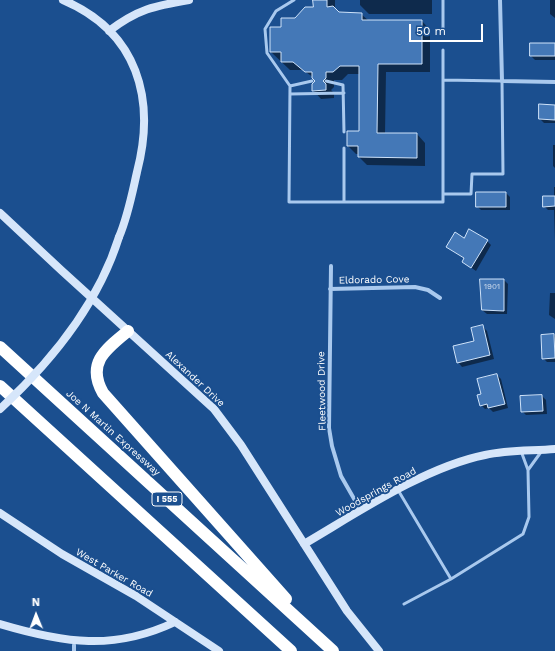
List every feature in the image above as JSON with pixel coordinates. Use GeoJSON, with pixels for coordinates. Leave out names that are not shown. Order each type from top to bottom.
{"type":"FeatureCollection","features":[{"type":"Feature","properties":{"kind":"highway"},"geometry":{"type":"LineString","coordinates":[[128,330],[107,348],[100,359],[96,377],[104,393],[329,648]]}},
{"type":"Feature","properties":{"kind":"highway","name":"Joe N Martin Expressway"},"geometry":{"type":"LineString","coordinates":[[0,347],[329,648]]}},
{"type":"Feature","properties":{"kind":"highway","name":"I 555"},"geometry":{"type":"LineString","coordinates":[[0,386],[291,651]]}},
{"type":"Feature","properties":{"kind":"highway"},"geometry":{"type":"LineString","coordinates":[[0,396],[45,428]]}},
{"type":"Feature","properties":{"kind":"street"},"geometry":{"type":"LineString","coordinates":[[0,409],[33,377],[65,338],[97,288],[119,237],[132,200],[144,138],[144,118],[138,73],[127,53],[109,31],[93,16],[63,0]]}},
{"type":"Feature","properties":{"kind":"street"},"geometry":{"type":"LineString","coordinates":[[109,31],[132,15],[145,9],[189,0]]}},
{"type":"Feature","properties":{"kind":"street"},"geometry":{"type":"LineString","coordinates":[[500,0],[502,80],[555,82]]}},
{"type":"Feature","properties":{"kind":"street","name":"Alexander Drive"},"geometry":{"type":"LineString","coordinates":[[0,213],[214,408],[241,445],[347,611],[379,651]]}},
{"type":"Feature","properties":{"kind":"street","name":"Fleetwood Drive"},"geometry":{"type":"LineString","coordinates":[[330,266],[329,428],[332,446],[341,476],[361,511]]}},
{"type":"Feature","properties":{"kind":"street","name":"Eldorado Cove"},"geometry":{"type":"LineString","coordinates":[[330,289],[415,287],[428,290],[440,298]]}},
{"type":"Feature","properties":{"kind":"street","name":"Woodsprings Road"},"geometry":{"type":"LineString","coordinates":[[304,544],[398,490],[457,463],[485,455],[521,450],[555,449]]}},
{"type":"Feature","properties":{"kind":"street","name":"West Parker Road"},"geometry":{"type":"LineString","coordinates":[[0,513],[62,554],[136,596],[219,651]]}},
{"type":"Feature","properties":{"kind":"street"},"geometry":{"type":"LineString","coordinates":[[0,624],[74,648],[121,645],[154,635],[175,622]]}},
{"type":"Feature","properties":{"kind":"lane"},"geometry":{"type":"LineString","coordinates":[[291,0],[276,11],[266,29],[267,53],[290,86],[289,202],[443,202],[443,50]]}},
{"type":"Feature","properties":{"kind":"lane"},"geometry":{"type":"LineString","coordinates":[[443,0],[443,31]]}},
{"type":"Feature","properties":{"kind":"lane"},"geometry":{"type":"LineString","coordinates":[[443,80],[502,80],[503,174],[472,174],[471,194],[443,194]]}},
{"type":"Feature","properties":{"kind":"lane"},"geometry":{"type":"LineString","coordinates":[[290,86],[312,81]]}},
{"type":"Feature","properties":{"kind":"lane"},"geometry":{"type":"LineString","coordinates":[[326,81],[343,85],[344,132]]}},
{"type":"Feature","properties":{"kind":"lane"},"geometry":{"type":"LineString","coordinates":[[290,94],[344,93]]}},
{"type":"Feature","properties":{"kind":"lane"},"geometry":{"type":"LineString","coordinates":[[344,148],[344,202]]}},
{"type":"Feature","properties":{"kind":"lane"},"geometry":{"type":"LineString","coordinates":[[404,604],[451,579],[523,534],[528,517],[528,470],[521,450]]}},
{"type":"Feature","properties":{"kind":"lane"},"geometry":{"type":"LineString","coordinates":[[528,470],[543,450]]}},
{"type":"Feature","properties":{"kind":"lane"},"geometry":{"type":"LineString","coordinates":[[398,490],[451,579]]}},
{"type":"Feature","properties":{"kind":"building"},"geometry":{"type":"Polygon","coordinates":[[[313,0],[327,0],[327,7],[333,6],[339,12],[362,13],[362,20],[422,20],[422,64],[378,64],[377,133],[417,133],[417,158],[358,157],[358,146],[347,146],[347,131],[359,131],[359,66],[340,66],[333,72],[326,72],[326,78],[323,81],[326,84],[326,90],[312,91],[312,84],[315,81],[312,78],[312,72],[305,72],[293,62],[281,62],[281,52],[270,52],[270,27],[281,27],[281,18],[295,18],[305,7],[313,7],[313,0]]]}},
{"type":"Feature","properties":{"kind":"building"},"geometry":{"type":"Polygon","coordinates":[[[530,43],[555,43],[555,56],[530,56],[530,43]]]}},
{"type":"Feature","properties":{"kind":"building"},"geometry":{"type":"Polygon","coordinates":[[[539,104],[555,105],[555,120],[539,119],[539,104]]]}},
{"type":"Feature","properties":{"kind":"building"},"geometry":{"type":"Polygon","coordinates":[[[476,192],[506,192],[506,207],[476,207],[476,192]]]}},
{"type":"Feature","properties":{"kind":"building"},"geometry":{"type":"Polygon","coordinates":[[[543,196],[555,196],[555,206],[543,207],[543,196]]]}},
{"type":"Feature","properties":{"kind":"building"},"geometry":{"type":"Polygon","coordinates":[[[469,229],[488,240],[471,268],[462,262],[464,258],[446,247],[455,232],[464,238],[469,229]]]}},
{"type":"Feature","properties":{"kind":"building"},"geometry":{"type":"Polygon","coordinates":[[[480,279],[504,279],[504,311],[482,310],[480,279]]]}},
{"type":"Feature","properties":{"kind":"building"},"geometry":{"type":"Polygon","coordinates":[[[483,325],[490,355],[457,363],[453,346],[474,341],[471,328],[483,325]]]}},
{"type":"Feature","properties":{"kind":"building"},"geometry":{"type":"Polygon","coordinates":[[[554,334],[555,358],[542,359],[541,335],[554,334]]]}},
{"type":"Feature","properties":{"kind":"building"},"geometry":{"type":"Polygon","coordinates":[[[497,374],[505,404],[488,408],[487,404],[480,406],[477,395],[481,394],[477,379],[497,374]]]}},
{"type":"Feature","properties":{"kind":"building"},"geometry":{"type":"Polygon","coordinates":[[[542,395],[543,411],[521,412],[520,396],[542,395]]]}}]}
